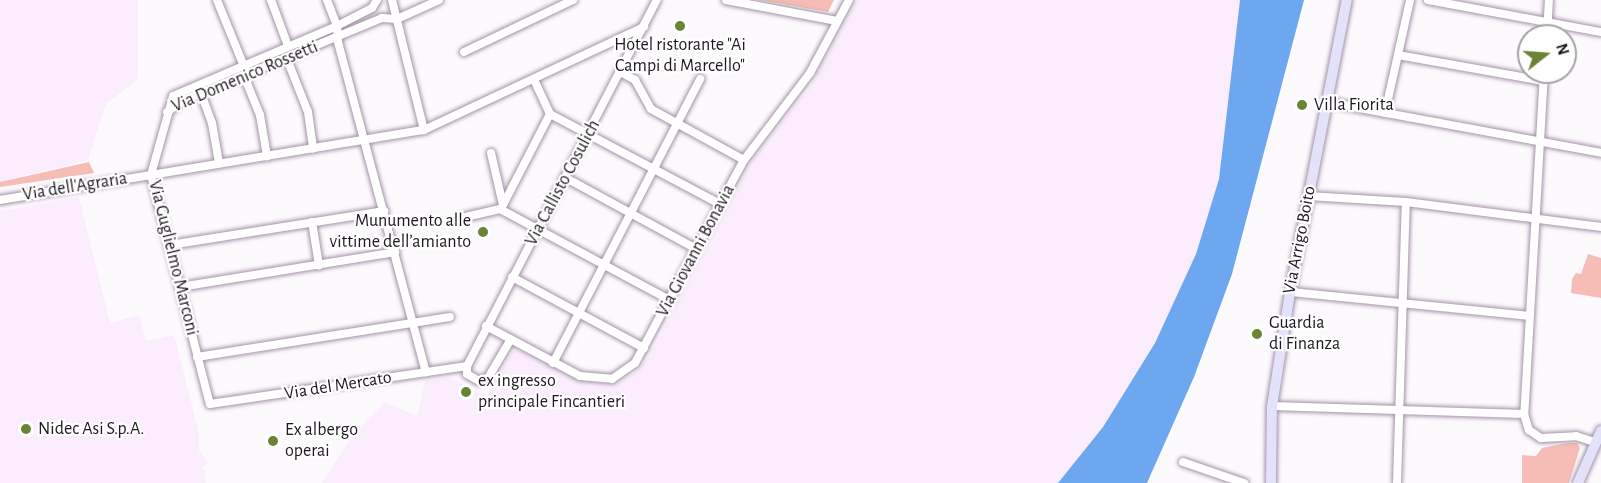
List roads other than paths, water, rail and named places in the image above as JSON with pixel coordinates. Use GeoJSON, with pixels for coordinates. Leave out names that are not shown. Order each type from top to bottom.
{"type":"FeatureCollection","features":[{"type":"Feature","properties":{"kind":"main road","name":"Via Arrigo Boito"},"geometry":{"type":"LineString","coordinates":[[1271,483],[1272,406],[1290,292],[1347,0]]}},
{"type":"Feature","properties":{"kind":"main road"},"geometry":{"type":"LineString","coordinates":[[1578,483],[1601,430]]}},
{"type":"Feature","properties":{"kind":"street"},"geometry":{"type":"LineString","coordinates":[[217,0],[260,115],[267,156]]}},
{"type":"Feature","properties":{"kind":"street"},"geometry":{"type":"LineString","coordinates":[[271,0],[288,46]]}},
{"type":"Feature","properties":{"kind":"street"},"geometry":{"type":"LineString","coordinates":[[327,0],[337,27],[337,38],[426,372]]}},
{"type":"Feature","properties":{"kind":"street"},"geometry":{"type":"LineString","coordinates":[[382,18],[392,0]]}},
{"type":"Feature","properties":{"kind":"street"},"geometry":{"type":"LineString","coordinates":[[392,0],[424,130]]}},
{"type":"Feature","properties":{"kind":"street","name":"Via Domenico Rossetti"},"geometry":{"type":"LineString","coordinates":[[166,112],[201,93],[382,18],[397,19],[439,0]]}},
{"type":"Feature","properties":{"kind":"street"},"geometry":{"type":"LineString","coordinates":[[464,52],[573,0]]}},
{"type":"Feature","properties":{"kind":"street","name":"Via Callisto Cosulich"},"geometry":{"type":"LineString","coordinates":[[467,366],[486,326],[622,73],[657,0]]}},
{"type":"Feature","properties":{"kind":"street"},"geometry":{"type":"LineString","coordinates":[[726,0],[837,21]]}},
{"type":"Feature","properties":{"kind":"street","name":"Via Giovanni Bonavia"},"geometry":{"type":"LineString","coordinates":[[486,326],[580,376],[612,379],[635,363],[744,160],[810,73],[849,0]]}},
{"type":"Feature","properties":{"kind":"street"},"geometry":{"type":"LineString","coordinates":[[1385,113],[1410,0]]}},
{"type":"Feature","properties":{"kind":"street"},"geometry":{"type":"LineString","coordinates":[[1428,0],[1601,32]]}},
{"type":"Feature","properties":{"kind":"street"},"geometry":{"type":"LineString","coordinates":[[1548,22],[1549,0]]}},
{"type":"Feature","properties":{"kind":"street","name":"Via Domenico Rossetti"},"geometry":{"type":"LineString","coordinates":[[166,112],[173,96],[337,27],[375,4]]}},
{"type":"Feature","properties":{"kind":"street","name":"Via dell'Agraria"},"geometry":{"type":"LineString","coordinates":[[0,200],[424,130],[644,27]]}},
{"type":"Feature","properties":{"kind":"street"},"geometry":{"type":"LineString","coordinates":[[1398,55],[1517,73]]}},
{"type":"Feature","properties":{"kind":"street"},"geometry":{"type":"LineString","coordinates":[[287,59],[308,112],[313,149]]}},
{"type":"Feature","properties":{"kind":"street"},"geometry":{"type":"LineString","coordinates":[[622,73],[635,80],[651,109],[744,160]]}},
{"type":"Feature","properties":{"kind":"street"},"geometry":{"type":"LineString","coordinates":[[534,79],[550,114],[720,204]]}},
{"type":"Feature","properties":{"kind":"street"},"geometry":{"type":"LineString","coordinates":[[553,363],[655,170],[700,79]]}},
{"type":"Feature","properties":{"kind":"street"},"geometry":{"type":"LineString","coordinates":[[1544,84],[1524,414],[1529,430],[1541,438],[1576,436],[1594,442]]}},
{"type":"Feature","properties":{"kind":"street"},"geometry":{"type":"LineString","coordinates":[[201,93],[212,123],[219,163]]}},
{"type":"Feature","properties":{"kind":"street"},"geometry":{"type":"LineString","coordinates":[[1327,102],[1601,153]]}},
{"type":"Feature","properties":{"kind":"street","name":"Via Guglielmo Marconi"},"geometry":{"type":"LineString","coordinates":[[166,112],[151,175],[210,404]]}},
{"type":"Feature","properties":{"kind":"street"},"geometry":{"type":"LineString","coordinates":[[501,207],[550,114]]}},
{"type":"Feature","properties":{"kind":"street"},"geometry":{"type":"LineString","coordinates":[[491,153],[501,207]]}},
{"type":"Feature","properties":{"kind":"street"},"geometry":{"type":"LineString","coordinates":[[566,178],[696,249]]}},
{"type":"Feature","properties":{"kind":"street"},"geometry":{"type":"LineString","coordinates":[[1308,196],[1406,202],[1601,227]]}},
{"type":"Feature","properties":{"kind":"street"},"geometry":{"type":"LineString","coordinates":[[1398,483],[1406,202]]}},
{"type":"Feature","properties":{"kind":"street"},"geometry":{"type":"LineString","coordinates":[[461,218],[501,207],[670,300]]}},
{"type":"Feature","properties":{"kind":"street"},"geometry":{"type":"LineString","coordinates":[[170,245],[384,211]]}},
{"type":"Feature","properties":{"kind":"street"},"geometry":{"type":"LineString","coordinates":[[312,222],[319,266]]}},
{"type":"Feature","properties":{"kind":"street"},"geometry":{"type":"LineString","coordinates":[[180,287],[395,252]]}},
{"type":"Feature","properties":{"kind":"street"},"geometry":{"type":"LineString","coordinates":[[512,277],[644,348]]}},
{"type":"Feature","properties":{"kind":"street"},"geometry":{"type":"LineString","coordinates":[[1290,292],[1529,316]]}},
{"type":"Feature","properties":{"kind":"street"},"geometry":{"type":"LineString","coordinates":[[197,357],[450,317]]}},
{"type":"Feature","properties":{"kind":"street"},"geometry":{"type":"LineString","coordinates":[[467,366],[467,374],[479,381],[488,378],[511,339]]}},
{"type":"Feature","properties":{"kind":"street","name":"Via del Mercato"},"geometry":{"type":"LineString","coordinates":[[210,404],[467,366]]}},
{"type":"Feature","properties":{"kind":"street"},"geometry":{"type":"LineString","coordinates":[[1272,406],[1400,407],[1524,414]]}},
{"type":"Feature","properties":{"kind":"street"},"geometry":{"type":"LineString","coordinates":[[1183,462],[1244,483]]}},
{"type":"Feature","properties":{"kind":"water"},"geometry":{"type":"Polygon","coordinates":[[[1240,0],[1304,0],[1232,274],[1194,377],[1147,483],[1058,483],[1103,427],[1155,343],[1196,254],[1219,179],[1240,0]]]}},
{"type":"Feature","properties":{"kind":"railway"},"geometry":{"type":"LineString","coordinates":[[318,391],[344,389]]}},
{"type":"Feature","properties":{"kind":"place","name":"Hotel ristorante \"Ai Campi di Marcello\""},"geometry":{"type":"Point","coordinates":[680,26]}},
{"type":"Feature","properties":{"kind":"place","name":"Villa Fiorita"},"geometry":{"type":"Point","coordinates":[1302,105]}},
{"type":"Feature","properties":{"kind":"place","name":"Munumento alle vittime dell’amianto"},"geometry":{"type":"Point","coordinates":[483,232]}},
{"type":"Feature","properties":{"kind":"place","name":"Guardia di Finanza"},"geometry":{"type":"Point","coordinates":[1257,334]}},
{"type":"Feature","properties":{"kind":"place","name":"ex ingresso principale Fincantieri"},"geometry":{"type":"Point","coordinates":[466,392]}},
{"type":"Feature","properties":{"kind":"place","name":"Nidec Asi S.p.A."},"geometry":{"type":"Point","coordinates":[26,429]}},
{"type":"Feature","properties":{"kind":"place","name":"Ex albergo operai"},"geometry":{"type":"Point","coordinates":[273,441]}}]}
